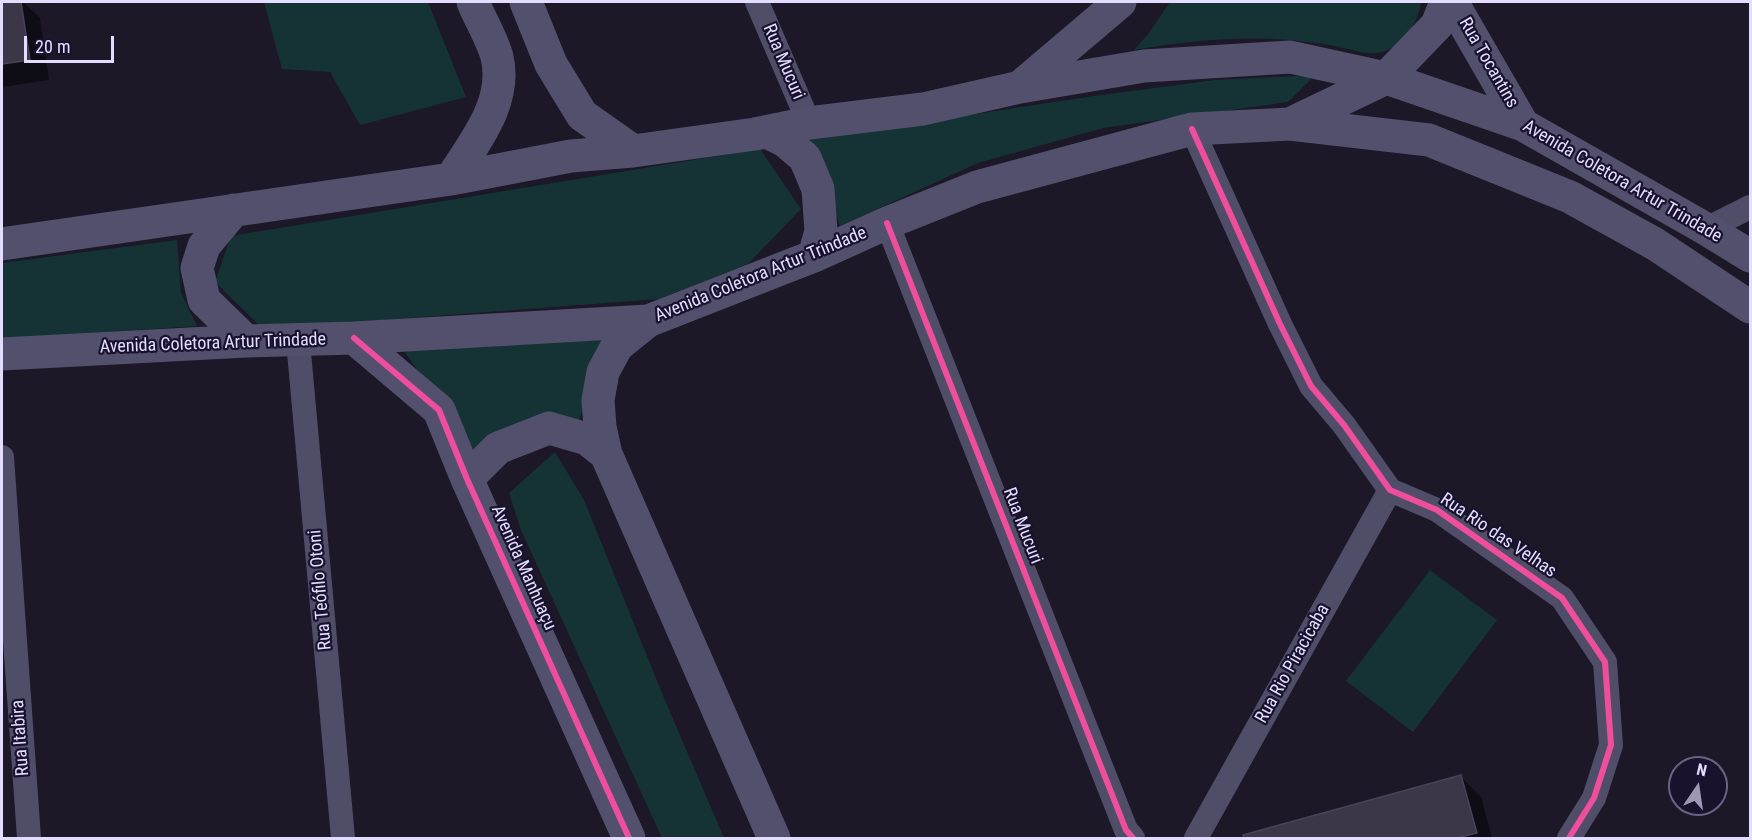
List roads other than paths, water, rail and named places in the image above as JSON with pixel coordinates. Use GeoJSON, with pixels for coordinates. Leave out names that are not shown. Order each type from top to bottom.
{"type":"FeatureCollection","features":[{"type":"Feature","properties":{"kind":"main road"},"geometry":{"type":"LineString","coordinates":[[450,180],[491,115],[498,84],[497,57],[472,2]]}},
{"type":"Feature","properties":{"kind":"main road"},"geometry":{"type":"LineString","coordinates":[[526,2],[551,64],[582,115],[633,151]]}},
{"type":"Feature","properties":{"kind":"main road"},"geometry":{"type":"LineString","coordinates":[[1020,87],[1120,2]]}},
{"type":"Feature","properties":{"kind":"main road"},"geometry":{"type":"LineString","coordinates":[[1290,124],[1386,78],[1437,24],[1446,2]]}},
{"type":"Feature","properties":{"kind":"main road","name":"Rua Tocantins"},"geometry":{"type":"LineString","coordinates":[[1452,2],[1523,125]]}},
{"type":"Feature","properties":{"kind":"main road","name":"Avenida Coletora Artur Trindade"},"geometry":{"type":"LineString","coordinates":[[2,244],[450,180],[572,156],[633,151],[767,132],[809,123],[923,109],[1020,87],[1144,66],[1290,57],[1386,78],[1523,125],[1750,256]]}},
{"type":"Feature","properties":{"kind":"main road","name":"Avenida Coletora Artur Trindade"},"geometry":{"type":"LineString","coordinates":[[2,354],[246,341],[298,341],[648,321],[814,256],[887,223],[977,187],[1192,129],[1290,124],[1429,140],[1570,197],[1655,244],[1750,307]]}},
{"type":"Feature","properties":{"kind":"main road"},"geometry":{"type":"LineString","coordinates":[[767,132],[785,141],[805,158],[818,189],[821,231],[814,256]]}},
{"type":"Feature","properties":{"kind":"main road"},"geometry":{"type":"LineString","coordinates":[[234,210],[204,246],[197,268],[204,300],[246,341]]}},
{"type":"Feature","properties":{"kind":"main road"},"geometry":{"type":"LineString","coordinates":[[648,321],[617,346],[603,372],[598,400],[600,427],[606,454],[774,838]]}},
{"type":"Feature","properties":{"kind":"main road","name":"Avenida Manhuaçu"},"geometry":{"type":"LineString","coordinates":[[354,338],[439,410],[466,479],[629,838]]}},
{"type":"Feature","properties":{"kind":"main road"},"geometry":{"type":"LineString","coordinates":[[466,479],[498,448],[549,428],[587,439],[606,454]]}},
{"type":"Feature","properties":{"kind":"street","name":"Rua Mucuri"},"geometry":{"type":"LineString","coordinates":[[757,2],[809,123]]}},
{"type":"Feature","properties":{"kind":"street"},"geometry":{"type":"LineString","coordinates":[[1192,129],[1280,324],[1311,386],[1344,425],[1390,490]]}},
{"type":"Feature","properties":{"kind":"street"},"geometry":{"type":"LineString","coordinates":[[1706,229],[1750,207]]}},
{"type":"Feature","properties":{"kind":"street","name":"Rua Mucuri"},"geometry":{"type":"LineString","coordinates":[[887,223],[1122,836]]}},
{"type":"Feature","properties":{"kind":"street","name":"Rua Teófilo Otoni"},"geometry":{"type":"LineString","coordinates":[[298,341],[343,838]]}},
{"type":"Feature","properties":{"kind":"street","name":"Rua Itabira"},"geometry":{"type":"LineString","coordinates":[[2,457],[29,838]]}},
{"type":"Feature","properties":{"kind":"street","name":"Rua Rio Piracicaba"},"geometry":{"type":"LineString","coordinates":[[1196,838],[1390,490]]}},
{"type":"Feature","properties":{"kind":"street","name":"Rua Rio das Velhas"},"geometry":{"type":"LineString","coordinates":[[1390,490],[1437,510],[1562,598],[1605,662],[1611,745],[1594,798],[1569,838]]}}]}
